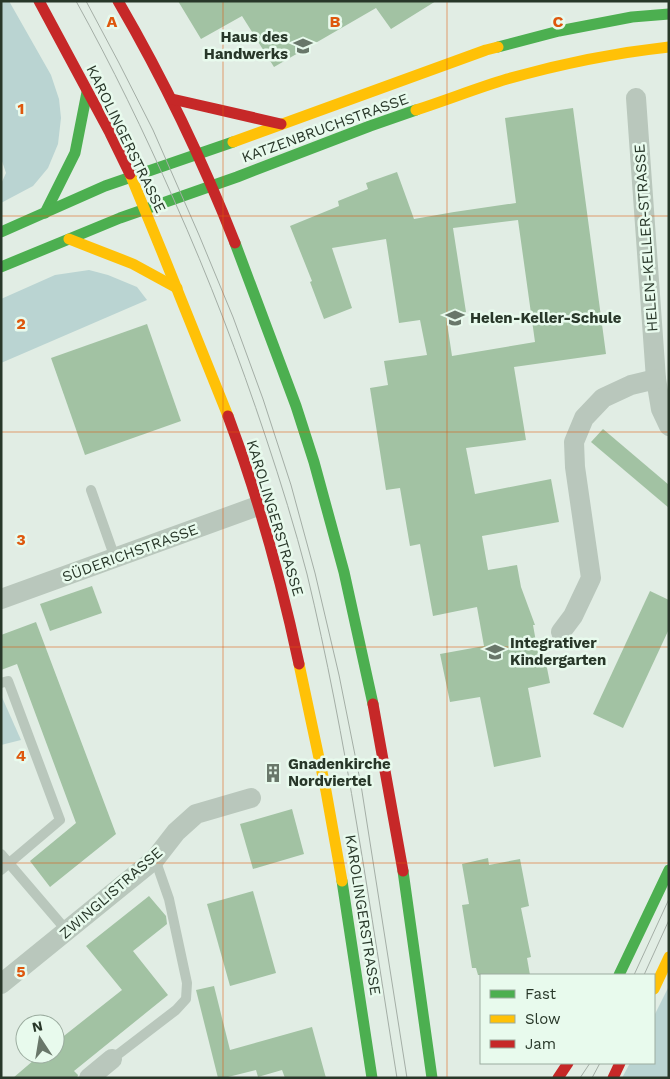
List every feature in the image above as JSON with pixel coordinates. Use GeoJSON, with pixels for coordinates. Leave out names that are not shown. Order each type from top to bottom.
{"type":"FeatureCollection","features":[{"type":"Feature","properties":{"kind":"main road","name":"KAROLINGERSTRASSE"},"geometry":{"type":"LineString","coordinates":[[39,1],[116,145],[144,209],[215,382],[258,506],[289,617],[337,845],[372,1078]]}},
{"type":"Feature","properties":{"kind":"main road"},"geometry":{"type":"LineString","coordinates":[[118,1],[172,99],[232,234],[302,423],[320,480],[351,600],[374,708],[398,840],[432,1078]]}},
{"type":"Feature","properties":{"kind":"main road","name":"KATZENBRUCHSTRASSE"},"geometry":{"type":"LineString","coordinates":[[1,232],[130,177],[198,155],[486,50],[559,31],[631,9],[669,14]]}},
{"type":"Feature","properties":{"kind":"main road","name":"KATZENBRUCHSTRASSE"},"geometry":{"type":"LineString","coordinates":[[1,267],[144,209],[211,186],[370,126],[506,80],[604,56],[669,47]]}},
{"type":"Feature","properties":{"kind":"main road"},"geometry":{"type":"LineString","coordinates":[[45,213],[75,152],[87,92]]}},
{"type":"Feature","properties":{"kind":"main road"},"geometry":{"type":"LineString","coordinates":[[172,99],[281,124]]}},
{"type":"Feature","properties":{"kind":"main road"},"geometry":{"type":"LineString","coordinates":[[69,239],[133,264],[177,288]]}},
{"type":"Feature","properties":{"kind":"main road"},"geometry":{"type":"LineString","coordinates":[[619,974],[669,870]]}},
{"type":"Feature","properties":{"kind":"main road"},"geometry":{"type":"LineString","coordinates":[[655,987],[669,956]]}},
{"type":"Feature","properties":{"kind":"main road"},"geometry":{"type":"LineString","coordinates":[[558,1078],[567,1064]]}},
{"type":"Feature","properties":{"kind":"main road"},"geometry":{"type":"LineString","coordinates":[[613,1078],[620,1064]]}},
{"type":"Feature","properties":{"kind":"street","name":"HELEN-KELLER-STRASSE"},"geometry":{"type":"LineString","coordinates":[[636,98],[656,379],[661,409],[669,426]]}},
{"type":"Feature","properties":{"kind":"street"},"geometry":{"type":"LineString","coordinates":[[560,632],[573,616],[591,578],[575,467],[574,442],[584,418],[603,398],[631,385],[656,379]]}},
{"type":"Feature","properties":{"kind":"street","name":"SÜDERICHSTRASSE"},"geometry":{"type":"LineString","coordinates":[[1,599],[258,506]]}},
{"type":"Feature","properties":{"kind":"street","name":"ZWINGLISTRASSE"},"geometry":{"type":"LineString","coordinates":[[1,984],[155,859],[176,832],[196,814],[251,798]]}},
{"type":"Feature","properties":{"kind":"street"},"geometry":{"type":"LineString","coordinates":[[89,1078],[111,1067]]}},
{"type":"Feature","properties":{"kind":"lane"},"geometry":{"type":"LineString","coordinates":[[91,490],[115,558]]}},
{"type":"Feature","properties":{"kind":"lane"},"geometry":{"type":"LineString","coordinates":[[1,683],[8,681],[60,820],[5,867]]}},
{"type":"Feature","properties":{"kind":"lane"},"geometry":{"type":"LineString","coordinates":[[1,854],[5,867],[67,931]]}},
{"type":"Feature","properties":{"kind":"lane"},"geometry":{"type":"LineString","coordinates":[[111,1067],[176,1010],[186,998],[187,984],[171,908],[155,859]]}},
{"type":"Feature","properties":{"kind":"shaded area"},"geometry":{"type":"Polygon","coordinates":[[[1,1],[9,1],[51,75],[59,99],[61,118],[58,144],[48,168],[33,186],[1,203],[1,184],[6,173],[1,158],[1,1]]]}},
{"type":"Feature","properties":{"kind":"shaded area"},"geometry":{"type":"Polygon","coordinates":[[[89,270],[108,275],[137,287],[147,300],[1,363],[1,299],[55,275],[89,270]]]}},
{"type":"Feature","properties":{"kind":"shaded area"},"geometry":{"type":"Polygon","coordinates":[[[1,695],[21,740],[1,745],[1,695]]]}},
{"type":"Feature","properties":{"kind":"shaded area"},"geometry":{"type":"Polygon","coordinates":[[[669,986],[669,1078],[622,1078],[629,1064],[655,1064],[655,1014],[669,986]]]}},
{"type":"Feature","properties":{"kind":"building"},"geometry":{"type":"Polygon","coordinates":[[[178,1],[436,1],[391,29],[376,8],[274,67],[242,16],[201,39],[178,1]]]}},
{"type":"Feature","properties":{"kind":"building"},"geometry":{"type":"Polygon","coordinates":[[[573,108],[606,354],[514,367],[526,440],[466,448],[475,494],[551,479],[559,522],[482,536],[488,570],[517,565],[521,587],[535,625],[533,625],[540,664],[546,663],[550,683],[528,688],[541,757],[494,767],[480,697],[450,702],[440,654],[484,646],[477,607],[433,616],[420,544],[410,546],[400,488],[386,490],[370,388],[388,385],[384,361],[427,355],[420,320],[399,323],[386,239],[332,248],[352,308],[324,319],[310,282],[312,281],[290,226],[339,206],[338,201],[368,189],[366,183],[397,172],[414,219],[516,203],[505,118],[573,108]],[[518,220],[453,228],[466,312],[446,316],[452,356],[535,342],[518,220]]]}},
{"type":"Feature","properties":{"kind":"building"},"geometry":{"type":"Polygon","coordinates":[[[147,324],[181,421],[85,455],[51,358],[147,324]]]}},
{"type":"Feature","properties":{"kind":"building"},"geometry":{"type":"Polygon","coordinates":[[[603,429],[669,485],[669,508],[591,442],[603,429]]]}},
{"type":"Feature","properties":{"kind":"building"},"geometry":{"type":"Polygon","coordinates":[[[92,586],[102,613],[50,631],[40,604],[92,586]]]}},
{"type":"Feature","properties":{"kind":"building"},"geometry":{"type":"Polygon","coordinates":[[[650,591],[669,600],[669,629],[623,728],[593,714],[650,591]]]}},
{"type":"Feature","properties":{"kind":"building"},"geometry":{"type":"Polygon","coordinates":[[[36,622],[116,834],[50,887],[30,861],[76,823],[17,664],[1,670],[1,635],[36,622]]]}},
{"type":"Feature","properties":{"kind":"building"},"geometry":{"type":"Polygon","coordinates":[[[292,809],[304,854],[253,869],[240,824],[292,809]]]}},
{"type":"Feature","properties":{"kind":"building"},"geometry":{"type":"Polygon","coordinates":[[[488,858],[489,865],[520,859],[529,906],[521,908],[531,957],[527,958],[530,974],[478,975],[476,968],[472,968],[462,905],[469,904],[462,864],[488,858]]]}},
{"type":"Feature","properties":{"kind":"building"},"geometry":{"type":"Polygon","coordinates":[[[253,891],[276,973],[230,986],[207,904],[253,891]]]}},
{"type":"Feature","properties":{"kind":"building"},"geometry":{"type":"Polygon","coordinates":[[[149,896],[166,916],[167,924],[133,951],[168,995],[74,1071],[78,1075],[77,1078],[13,1078],[29,1064],[65,1064],[65,1035],[122,990],[86,946],[149,896]]]}},
{"type":"Feature","properties":{"kind":"building"},"geometry":{"type":"Polygon","coordinates":[[[214,986],[230,1050],[312,1027],[326,1078],[285,1078],[282,1070],[258,1077],[256,1070],[218,1078],[196,990],[214,986]]]}},
{"type":"Feature","properties":{"kind":"tram line"},"geometry":{"type":"LineString","coordinates":[[76,1],[139,124],[199,259],[245,378],[293,523],[321,636],[346,762],[397,1078]]}},
{"type":"Feature","properties":{"kind":"tram line"},"geometry":{"type":"LineString","coordinates":[[86,1],[153,130],[199,235],[233,317],[263,399],[291,485],[315,573],[339,675],[361,785],[407,1078]]}},
{"type":"Feature","properties":{"kind":"tram line"},"geometry":{"type":"LineString","coordinates":[[634,974],[669,899]]}},
{"type":"Feature","properties":{"kind":"tram line"},"geometry":{"type":"LineString","coordinates":[[644,974],[669,920]]}},
{"type":"Feature","properties":{"kind":"tram line"},"geometry":{"type":"LineString","coordinates":[[580,1078],[589,1064]]}},
{"type":"Feature","properties":{"kind":"tram line"},"geometry":{"type":"LineString","coordinates":[[592,1078],[599,1064]]}},
{"type":"Feature","properties":{"kind":"traffic: fast"},"geometry":{"type":"LineString","coordinates":[[498,47],[559,31],[632,17],[669,14]]}},
{"type":"Feature","properties":{"kind":"traffic: fast"},"geometry":{"type":"LineString","coordinates":[[45,213],[75,153],[87,92]]}},
{"type":"Feature","properties":{"kind":"traffic: fast"},"geometry":{"type":"LineString","coordinates":[[1,267],[120,218],[237,177],[416,110]]}},
{"type":"Feature","properties":{"kind":"traffic: fast"},"geometry":{"type":"LineString","coordinates":[[1,232],[105,186],[233,142]]}},
{"type":"Feature","properties":{"kind":"traffic: fast"},"geometry":{"type":"LineString","coordinates":[[235,243],[296,406],[314,462],[344,572],[373,704]]}},
{"type":"Feature","properties":{"kind":"traffic: fast"},"geometry":{"type":"LineString","coordinates":[[619,974],[669,870]]}},
{"type":"Feature","properties":{"kind":"traffic: fast"},"geometry":{"type":"LineString","coordinates":[[403,871],[432,1078]]}},
{"type":"Feature","properties":{"kind":"traffic: fast"},"geometry":{"type":"LineString","coordinates":[[342,881],[372,1078]]}},
{"type":"Feature","properties":{"kind":"traffic: slow"},"geometry":{"type":"LineString","coordinates":[[233,142],[498,47]]}},
{"type":"Feature","properties":{"kind":"traffic: slow"},"geometry":{"type":"LineString","coordinates":[[416,110],[507,79],[547,69],[608,56],[669,47]]}},
{"type":"Feature","properties":{"kind":"traffic: slow"},"geometry":{"type":"LineString","coordinates":[[130,174],[228,416]]}},
{"type":"Feature","properties":{"kind":"traffic: slow"},"geometry":{"type":"LineString","coordinates":[[69,239],[133,264],[177,288]]}},
{"type":"Feature","properties":{"kind":"traffic: slow"},"geometry":{"type":"LineString","coordinates":[[299,664],[326,791],[342,881]]}},
{"type":"Feature","properties":{"kind":"traffic: slow"},"geometry":{"type":"LineString","coordinates":[[655,987],[669,957]]}},
{"type":"Feature","properties":{"kind":"traffic: jam"},"geometry":{"type":"LineString","coordinates":[[39,1],[130,174]]}},
{"type":"Feature","properties":{"kind":"traffic: jam"},"geometry":{"type":"LineString","coordinates":[[118,1],[151,60],[181,120],[235,243]]}},
{"type":"Feature","properties":{"kind":"traffic: jam"},"geometry":{"type":"LineString","coordinates":[[172,99],[281,124]]}},
{"type":"Feature","properties":{"kind":"traffic: jam"},"geometry":{"type":"LineString","coordinates":[[228,416],[268,538],[299,664]]}},
{"type":"Feature","properties":{"kind":"traffic: jam"},"geometry":{"type":"LineString","coordinates":[[373,704],[403,871]]}},
{"type":"Feature","properties":{"kind":"traffic: jam"},"geometry":{"type":"LineString","coordinates":[[558,1078],[567,1064]]}},
{"type":"Feature","properties":{"kind":"traffic: jam"},"geometry":{"type":"LineString","coordinates":[[613,1078],[620,1064]]}},
{"type":"Feature","properties":{"kind":"place","name":"Haus des Handwerks"},"geometry":{"type":"Point","coordinates":[303,46]}},
{"type":"Feature","properties":{"kind":"place","name":"Helen-Keller-Schule"},"geometry":{"type":"Point","coordinates":[455,318]}},
{"type":"Feature","properties":{"kind":"place","name":"Integrativer Kindergarten"},"geometry":{"type":"Point","coordinates":[495,652]}},
{"type":"Feature","properties":{"kind":"place","name":"Gnadenkirche Nordviertel"},"geometry":{"type":"Point","coordinates":[273,773]}}]}
